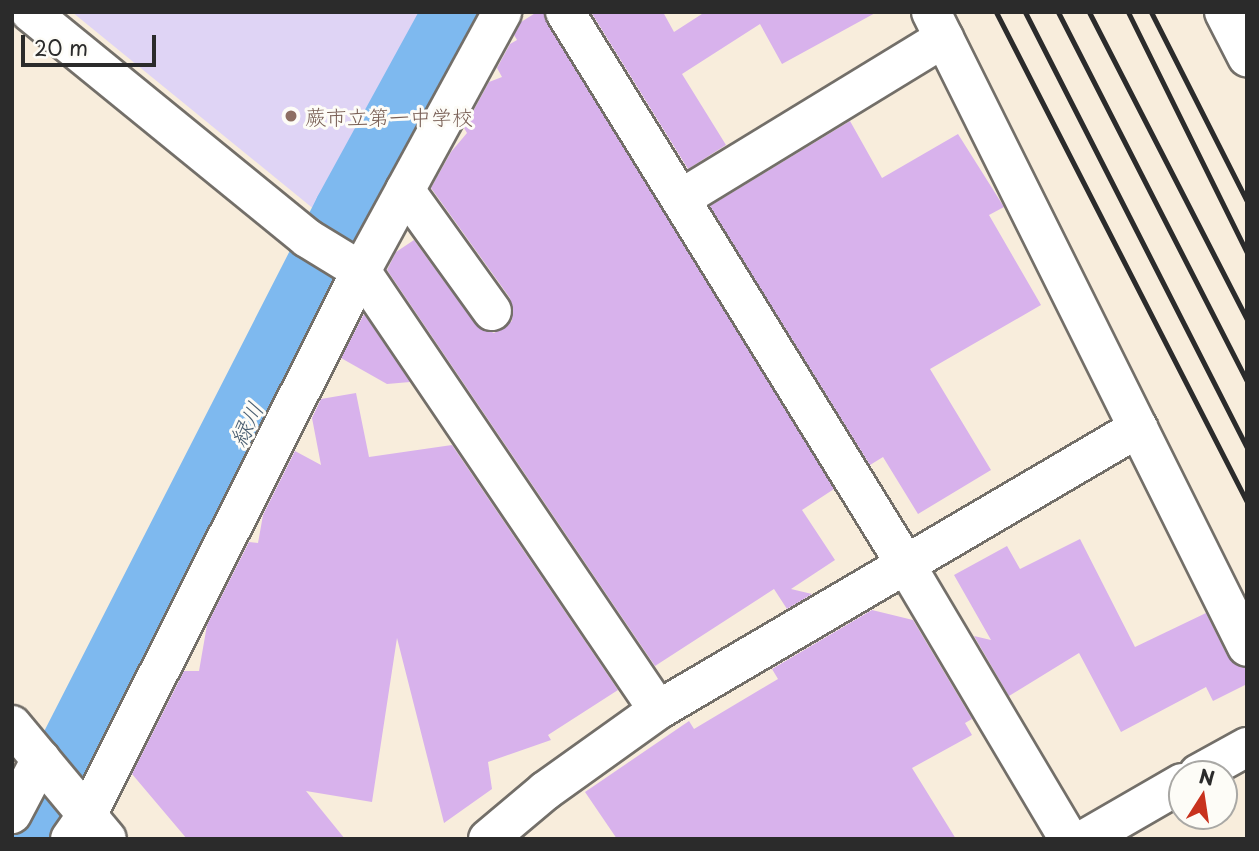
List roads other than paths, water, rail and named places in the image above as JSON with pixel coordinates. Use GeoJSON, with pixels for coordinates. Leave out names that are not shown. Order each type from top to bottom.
{"type":"FeatureCollection","features":[{"type":"Feature","properties":{"kind":"street"},"geometry":{"type":"LineString","coordinates":[[30,12],[307,238],[361,271],[658,710]]}},
{"type":"Feature","properties":{"kind":"street"},"geometry":{"type":"LineString","coordinates":[[12,725],[45,764],[86,825],[361,271],[502,12]]}},
{"type":"Feature","properties":{"kind":"street"},"geometry":{"type":"LineString","coordinates":[[565,12],[906,565],[1069,839]]}},
{"type":"Feature","properties":{"kind":"street"},"geometry":{"type":"LineString","coordinates":[[1224,12],[1247,57]]}},
{"type":"Feature","properties":{"kind":"street"},"geometry":{"type":"LineString","coordinates":[[682,198],[938,25],[1247,647]]}},
{"type":"Feature","properties":{"kind":"street"},"geometry":{"type":"LineString","coordinates":[[405,190],[492,311]]}},
{"type":"Feature","properties":{"kind":"street"},"geometry":{"type":"LineString","coordinates":[[488,839],[545,790],[658,710],[1138,428]]}},
{"type":"Feature","properties":{"kind":"street"},"geometry":{"type":"LineString","coordinates":[[1224,760],[1247,747]]}},
{"type":"Feature","properties":{"kind":"street"},"geometry":{"type":"LineString","coordinates":[[12,814],[45,764]]}},
{"type":"Feature","properties":{"kind":"street"},"geometry":{"type":"LineString","coordinates":[[1084,839],[1168,791]]}},
{"type":"Feature","properties":{"kind":"waterway","name":"緑川"},"geometry":{"type":"LineString","coordinates":[[34,839],[353,215],[464,12]]}},
{"type":"Feature","properties":{"kind":"railway"},"geometry":{"type":"LineString","coordinates":[[996,12],[1247,502]]}},
{"type":"Feature","properties":{"kind":"railway"},"geometry":{"type":"LineString","coordinates":[[1025,12],[1247,447]]}},
{"type":"Feature","properties":{"kind":"railway"},"geometry":{"type":"LineString","coordinates":[[1058,12],[1247,381]]}},
{"type":"Feature","properties":{"kind":"railway"},"geometry":{"type":"LineString","coordinates":[[1089,12],[1247,320]]}},
{"type":"Feature","properties":{"kind":"railway"},"geometry":{"type":"LineString","coordinates":[[1128,12],[1247,253]]}},
{"type":"Feature","properties":{"kind":"railway"},"geometry":{"type":"LineString","coordinates":[[1151,12],[1247,201]]}},
{"type":"Feature","properties":{"kind":"place","name":"蕨市立第一中学校"},"geometry":{"type":"Point","coordinates":[291,116]}}]}
